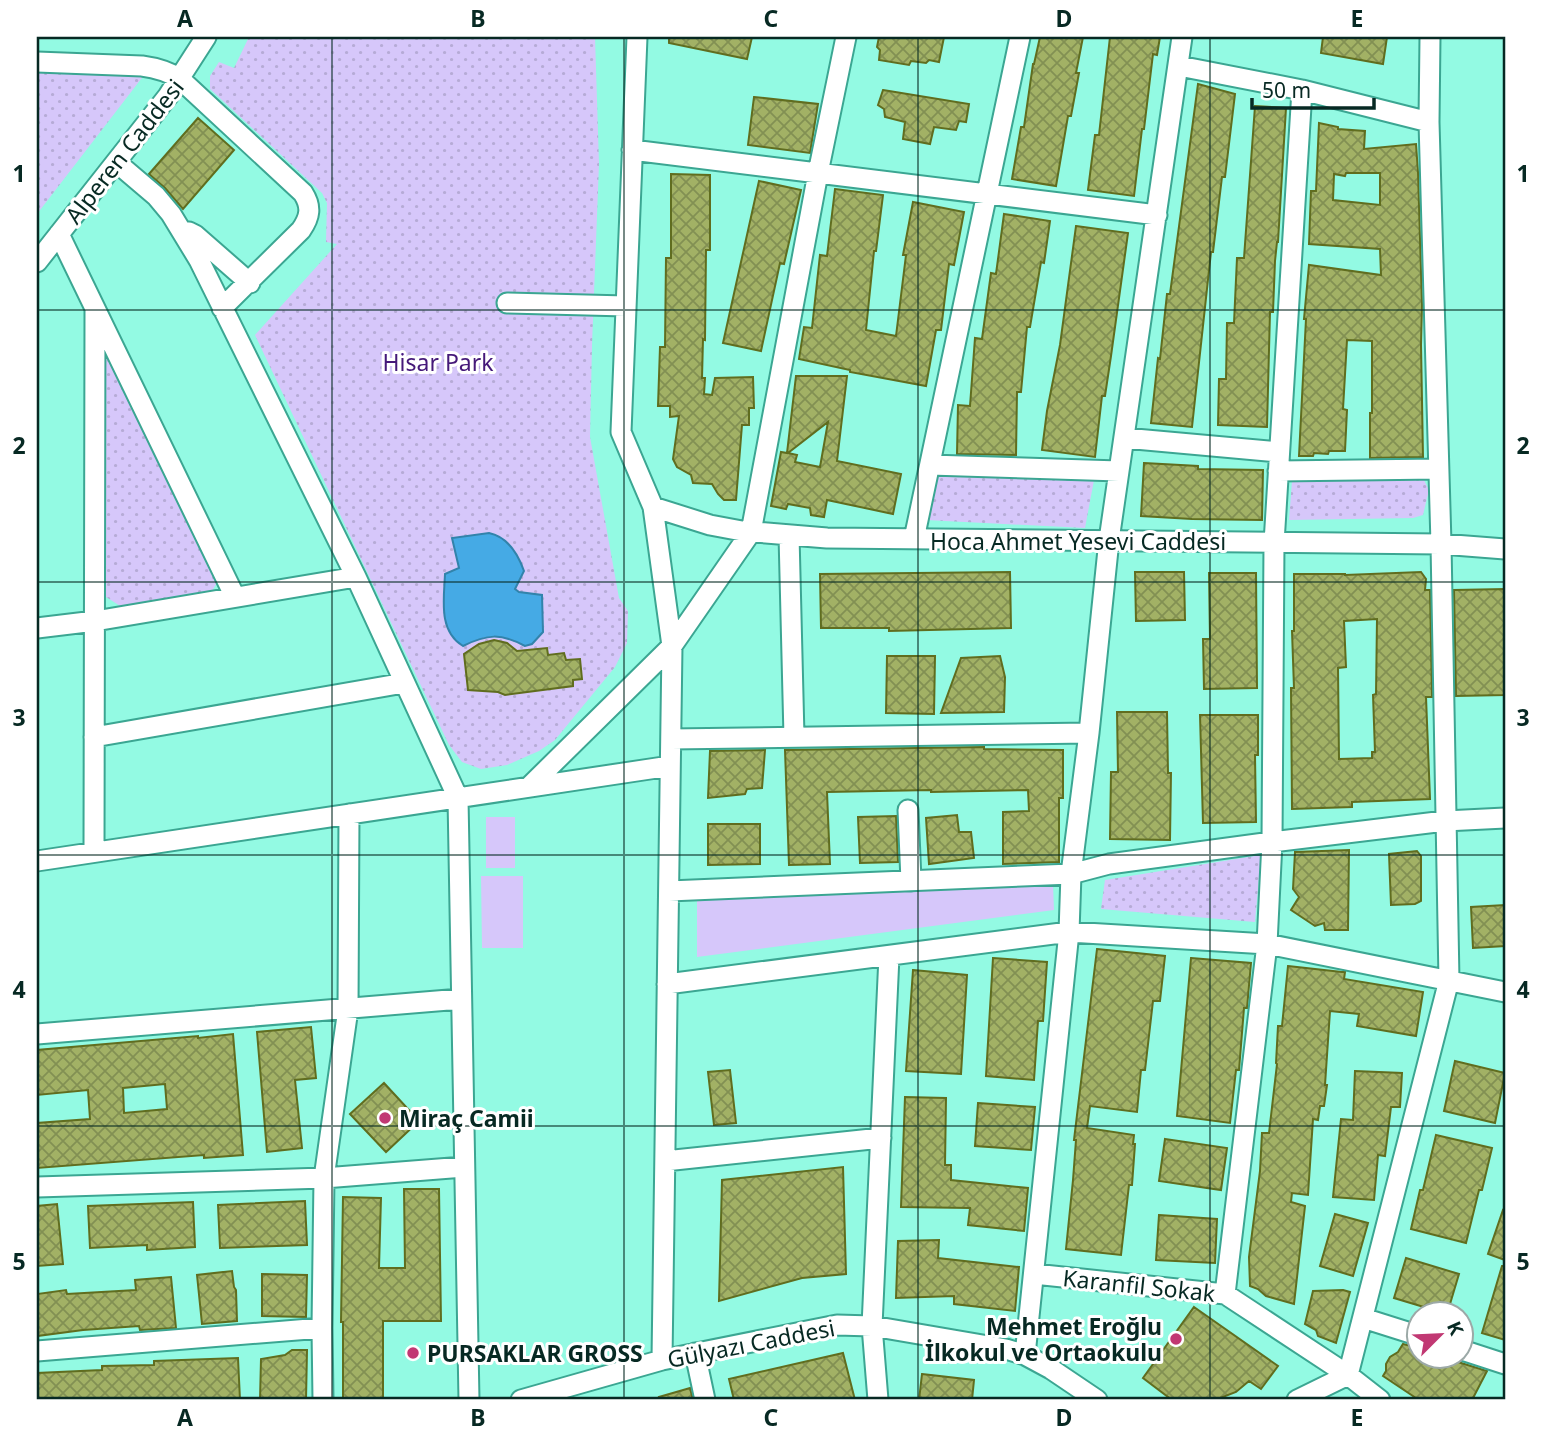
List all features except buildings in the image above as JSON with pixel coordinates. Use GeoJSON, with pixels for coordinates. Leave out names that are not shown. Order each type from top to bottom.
{"type":"FeatureCollection","features":[{"type":"Feature","properties":{"kind":"street","name":"Alperen Caddesi"},"geometry":{"type":"LineString","coordinates":[[37,262],[180,79],[206,37]]}},
{"type":"Feature","properties":{"kind":"street"},"geometry":{"type":"LineString","coordinates":[[637,37],[621,432],[653,508],[672,646],[662,1360]]}},
{"type":"Feature","properties":{"kind":"street"},"geometry":{"type":"LineString","coordinates":[[529,787],[672,646],[751,532],[846,37]]}},
{"type":"Feature","properties":{"kind":"street"},"geometry":{"type":"LineString","coordinates":[[914,540],[1020,37]]}},
{"type":"Feature","properties":{"kind":"street"},"geometry":{"type":"LineString","coordinates":[[1025,1355],[1069,932],[1071,874],[1109,540],[1182,37]]}},
{"type":"Feature","properties":{"kind":"street"},"geometry":{"type":"LineString","coordinates":[[1297,1400],[1348,1375],[1449,980],[1441,544],[1429,122],[1430,37]]}},
{"type":"Feature","properties":{"kind":"street"},"geometry":{"type":"LineString","coordinates":[[37,62],[142,66],[171,73],[303,192],[309,203],[308,219],[301,230],[222,308]]}},
{"type":"Feature","properties":{"kind":"street"},"geometry":{"type":"LineString","coordinates":[[1179,66],[1303,90],[1429,122]]}},
{"type":"Feature","properties":{"kind":"street"},"geometry":{"type":"LineString","coordinates":[[1225,1294],[1267,944],[1272,842],[1275,543],[1303,90]]}},
{"type":"Feature","properties":{"kind":"street"},"geometry":{"type":"LineString","coordinates":[[632,150],[1157,215]]}},
{"type":"Feature","properties":{"kind":"street"},"geometry":{"type":"LineString","coordinates":[[116,162],[156,195],[199,260],[356,577],[458,798],[469,1400]]}},
{"type":"Feature","properties":{"kind":"street"},"geometry":{"type":"LineString","coordinates":[[182,232],[195,235],[250,282]]}},
{"type":"Feature","properties":{"kind":"street"},"geometry":{"type":"LineString","coordinates":[[59,234],[235,597]]}},
{"type":"Feature","properties":{"kind":"street"},"geometry":{"type":"LineString","coordinates":[[507,303],[626,306]]}},
{"type":"Feature","properties":{"kind":"street"},"geometry":{"type":"LineString","coordinates":[[94,852],[95,311]]}},
{"type":"Feature","properties":{"kind":"street"},"geometry":{"type":"LineString","coordinates":[[1124,438],[1279,462],[1438,469]]}},
{"type":"Feature","properties":{"kind":"street"},"geometry":{"type":"LineString","coordinates":[[930,465],[1119,471]]}},
{"type":"Feature","properties":{"kind":"street","name":"Hoca Ahmet Yesevi Caddesi"},"geometry":{"type":"LineString","coordinates":[[653,508],[710,525],[751,532],[827,538],[1441,544],[1505,549]]}},
{"type":"Feature","properties":{"kind":"street"},"geometry":{"type":"LineString","coordinates":[[789,535],[794,737]]}},
{"type":"Feature","properties":{"kind":"street"},"geometry":{"type":"LineString","coordinates":[[37,628],[95,621],[356,577]]}},
{"type":"Feature","properties":{"kind":"street"},"geometry":{"type":"LineString","coordinates":[[94,737],[404,683]]}},
{"type":"Feature","properties":{"kind":"street"},"geometry":{"type":"LineString","coordinates":[[671,739],[1089,733]]}},
{"type":"Feature","properties":{"kind":"street"},"geometry":{"type":"LineString","coordinates":[[37,861],[670,766]]}},
{"type":"Feature","properties":{"kind":"street"},"geometry":{"type":"LineString","coordinates":[[908,810],[911,881]]}},
{"type":"Feature","properties":{"kind":"street"},"geometry":{"type":"LineString","coordinates":[[323,1400],[324,1178],[348,1009],[349,814]]}},
{"type":"Feature","properties":{"kind":"street"},"geometry":{"type":"LineString","coordinates":[[669,891],[1071,874],[1109,864],[1272,842],[1446,821],[1505,818]]}},
{"type":"Feature","properties":{"kind":"street"},"geometry":{"type":"LineString","coordinates":[[667,984],[1069,932],[1267,944],[1505,992]]}},
{"type":"Feature","properties":{"kind":"street"},"geometry":{"type":"LineString","coordinates":[[878,1400],[872,1326],[889,956]]}},
{"type":"Feature","properties":{"kind":"street"},"geometry":{"type":"LineString","coordinates":[[37,1034],[461,999]]}},
{"type":"Feature","properties":{"kind":"street"},"geometry":{"type":"LineString","coordinates":[[665,1161],[881,1138]]}},
{"type":"Feature","properties":{"kind":"street"},"geometry":{"type":"LineString","coordinates":[[37,1187],[324,1178],[464,1167]]}},
{"type":"Feature","properties":{"kind":"street","name":"Karanfil Sokak"},"geometry":{"type":"LineString","coordinates":[[1034,1274],[1225,1294],[1348,1375],[1380,1400]]}},
{"type":"Feature","properties":{"kind":"street"},"geometry":{"type":"LineString","coordinates":[[1363,1318],[1406,1332]]}},
{"type":"Feature","properties":{"kind":"street","name":"Gülyazı Caddesi"},"geometry":{"type":"LineString","coordinates":[[521,1400],[662,1360],[837,1325],[872,1326],[1006,1349],[1025,1355],[1051,1369],[1097,1400]]}},
{"type":"Feature","properties":{"kind":"street"},"geometry":{"type":"LineString","coordinates":[[37,1351],[322,1328]]}},
{"type":"Feature","properties":{"kind":"street"},"geometry":{"type":"LineString","coordinates":[[695,1353],[705,1400]]}},
{"type":"Feature","properties":{"kind":"street"},"geometry":{"type":"LineString","coordinates":[[1476,1355],[1505,1364]]}},
{"type":"Feature","properties":{"kind":"green space","name":"Hisar Park"},"geometry":{"type":"Polygon","coordinates":[[[249,37],[595,37],[599,164],[590,437],[619,598],[628,611],[627,643],[615,667],[555,740],[539,751],[507,765],[481,769],[462,762],[449,745],[255,335],[337,244],[326,242],[327,203],[322,193],[210,89],[210,76],[219,62],[234,68],[249,37]]]}},
{"type":"Feature","properties":{"kind":"green space"},"geometry":{"type":"Polygon","coordinates":[[[37,69],[148,70],[37,214],[37,69]]]}},
{"type":"Feature","properties":{"kind":"green space"},"geometry":{"type":"Polygon","coordinates":[[[105,340],[218,581],[209,596],[125,609],[106,597],[105,340]]]}},
{"type":"Feature","properties":{"kind":"green space"},"geometry":{"type":"Polygon","coordinates":[[[939,475],[1094,480],[1085,528],[926,520],[939,475]]]}},
{"type":"Feature","properties":{"kind":"green space"},"geometry":{"type":"Polygon","coordinates":[[[1424,480],[1429,490],[1423,515],[1413,518],[1289,520],[1292,481],[1424,480]]]}},
{"type":"Feature","properties":{"kind":"green space"},"geometry":{"type":"Polygon","coordinates":[[[486,817],[515,817],[515,868],[486,868],[486,817]]]}},
{"type":"Feature","properties":{"kind":"green space"},"geometry":{"type":"Polygon","coordinates":[[[1261,855],[1255,922],[1101,909],[1105,880],[1261,855]]]}},
{"type":"Feature","properties":{"kind":"green space"},"geometry":{"type":"Polygon","coordinates":[[[481,876],[523,876],[523,948],[482,948],[481,876]]]}},
{"type":"Feature","properties":{"kind":"green space"},"geometry":{"type":"Polygon","coordinates":[[[1053,885],[1054,910],[697,957],[697,900],[1053,885]]]}},
{"type":"Feature","properties":{"kind":"water"},"geometry":{"type":"Polygon","coordinates":[[[489,533],[507,542],[522,565],[524,571],[515,589],[542,595],[543,632],[532,644],[525,646],[501,637],[487,637],[463,646],[449,632],[444,614],[445,574],[459,568],[452,538],[489,533]]]}},
{"type":"Feature","properties":{"kind":"place","name":"Miraç Camii"},"geometry":{"type":"Point","coordinates":[385,1118]}},
{"type":"Feature","properties":{"kind":"place","name":"Mehmet Eroğlu İlkokul ve Ortaokulu"},"geometry":{"type":"Point","coordinates":[1176,1339]}},
{"type":"Feature","properties":{"kind":"place","name":"PURSAKLAR GROSS"},"geometry":{"type":"Point","coordinates":[413,1353]}}]}
